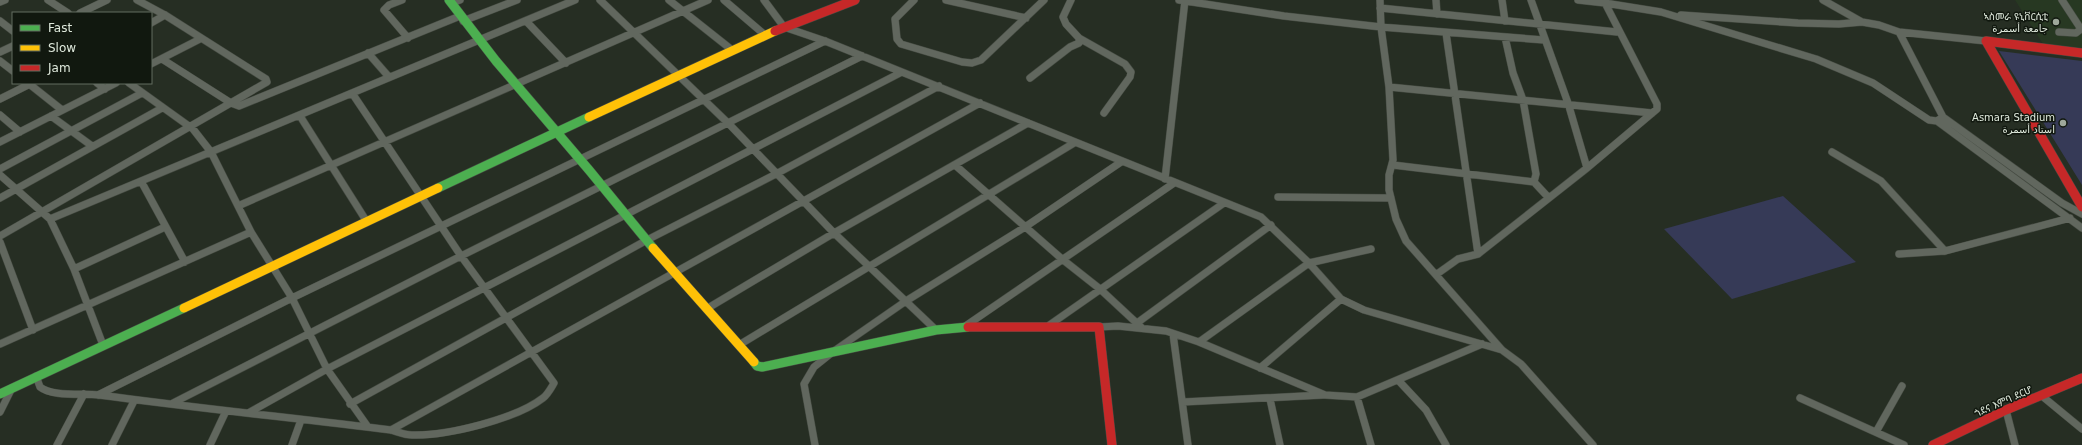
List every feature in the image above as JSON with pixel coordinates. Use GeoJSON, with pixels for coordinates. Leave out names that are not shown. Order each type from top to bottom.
{"type":"FeatureCollection","features":[{"type":"Feature","properties":{"kind":"main road"},"geometry":{"type":"LineString","coordinates":[[454,1],[462,18],[516,86],[580,159],[624,214],[708,308],[753,364],[760,367],[936,330],[964,327],[1099,327],[1112,445]]}},
{"type":"Feature","properties":{"kind":"main road"},"geometry":{"type":"LineString","coordinates":[[0,394],[732,50],[784,27],[851,1]]}},
{"type":"Feature","properties":{"kind":"main road"},"geometry":{"type":"LineString","coordinates":[[1986,41],[2082,53]]}},
{"type":"Feature","properties":{"kind":"main road"},"geometry":{"type":"LineString","coordinates":[[1986,41],[2082,207]]}},
{"type":"Feature","properties":{"kind":"main road","name":"ጎደና እምባ ደርሆ"},"geometry":{"type":"LineString","coordinates":[[1933,445],[2006,410],[2082,378]]}},
{"type":"Feature","properties":{"kind":"street"},"geometry":{"type":"LineString","coordinates":[[0,2],[5,0]]}},
{"type":"Feature","properties":{"kind":"street"},"geometry":{"type":"LineString","coordinates":[[48,0],[66,12]]}},
{"type":"Feature","properties":{"kind":"street"},"geometry":{"type":"LineString","coordinates":[[82,12],[107,0]]}},
{"type":"Feature","properties":{"kind":"street"},"geometry":{"type":"LineString","coordinates":[[0,236],[231,103],[267,80],[137,0]]}},
{"type":"Feature","properties":{"kind":"street"},"geometry":{"type":"LineString","coordinates":[[402,0],[389,5],[384,10],[408,38]]}},
{"type":"Feature","properties":{"kind":"street"},"geometry":{"type":"LineString","coordinates":[[162,59],[231,103],[240,105],[368,53],[462,18],[517,0]]}},
{"type":"Feature","properties":{"kind":"street"},"geometry":{"type":"LineString","coordinates":[[50,219],[575,0]]}},
{"type":"Feature","properties":{"kind":"street"},"geometry":{"type":"LineString","coordinates":[[600,0],[729,124],[834,233],[936,330]]}},
{"type":"Feature","properties":{"kind":"street"},"geometry":{"type":"LineString","coordinates":[[669,0],[681,12],[697,24],[710,31],[732,50]]}},
{"type":"Feature","properties":{"kind":"street"},"geometry":{"type":"LineString","coordinates":[[238,206],[516,86],[708,0]]}},
{"type":"Feature","properties":{"kind":"street"},"geometry":{"type":"LineString","coordinates":[[724,0],[765,35]]}},
{"type":"Feature","properties":{"kind":"street"},"geometry":{"type":"LineString","coordinates":[[764,0],[784,27],[825,41],[900,73],[939,86],[1074,143],[1261,217],[1309,263],[1341,300],[1364,310],[1502,350]]}},
{"type":"Feature","properties":{"kind":"street"},"geometry":{"type":"LineString","coordinates":[[914,0],[895,19],[897,39],[901,44],[962,62],[972,63],[981,60],[1044,0]]}},
{"type":"Feature","properties":{"kind":"street"},"geometry":{"type":"LineString","coordinates":[[946,0],[1026,18]]}},
{"type":"Feature","properties":{"kind":"street"},"geometry":{"type":"LineString","coordinates":[[959,3],[970,0]]}},
{"type":"Feature","properties":{"kind":"street"},"geometry":{"type":"LineString","coordinates":[[1071,0],[1064,10],[1062,16],[1063,22],[1079,38],[1125,64],[1131,72],[1130,77],[1104,113]]}},
{"type":"Feature","properties":{"kind":"street"},"geometry":{"type":"LineString","coordinates":[[1380,0],[1381,27],[1389,87],[1393,166],[1388,176],[1391,198],[1399,231],[1406,241],[1502,350],[1521,364],[1593,445]]}},
{"type":"Feature","properties":{"kind":"street"},"geometry":{"type":"LineString","coordinates":[[1436,0],[1437,14]]}},
{"type":"Feature","properties":{"kind":"street"},"geometry":{"type":"LineString","coordinates":[[1502,0],[1505,21]]}},
{"type":"Feature","properties":{"kind":"street"},"geometry":{"type":"LineString","coordinates":[[1531,0],[1538,24],[1568,103],[1587,168]]}},
{"type":"Feature","properties":{"kind":"street"},"geometry":{"type":"LineString","coordinates":[[1578,0],[1604,1],[1668,14],[1838,67],[1872,83],[1929,120],[1940,119],[2062,203],[2082,214]]}},
{"type":"Feature","properties":{"kind":"street"},"geometry":{"type":"LineString","coordinates":[[1823,0],[1862,22]]}},
{"type":"Feature","properties":{"kind":"street"},"geometry":{"type":"LineString","coordinates":[[2059,32],[2076,33],[2081,29],[2062,0]]}},
{"type":"Feature","properties":{"kind":"street"},"geometry":{"type":"LineString","coordinates":[[1165,179],[1183,1],[1381,27],[1544,40]]}},
{"type":"Feature","properties":{"kind":"street"},"geometry":{"type":"LineString","coordinates":[[1436,274],[1458,259],[1478,254],[1548,197],[1587,168],[1657,109],[1657,104],[1631,54],[1617,32],[1604,1]]}},
{"type":"Feature","properties":{"kind":"street"},"geometry":{"type":"LineString","coordinates":[[1380,8],[1617,32]]}},
{"type":"Feature","properties":{"kind":"street"},"geometry":{"type":"LineString","coordinates":[[1668,14],[1790,23],[1839,24],[1862,22],[1879,25],[1899,32],[1986,41]]}},
{"type":"Feature","properties":{"kind":"street"},"geometry":{"type":"LineString","coordinates":[[152,22],[165,16]]}},
{"type":"Feature","properties":{"kind":"street"},"geometry":{"type":"LineString","coordinates":[[0,21],[12,30]]}},
{"type":"Feature","properties":{"kind":"street"},"geometry":{"type":"LineString","coordinates":[[526,21],[566,63]]}},
{"type":"Feature","properties":{"kind":"street"},"geometry":{"type":"LineString","coordinates":[[1899,32],[1940,119],[2082,228]]}},
{"type":"Feature","properties":{"kind":"street"},"geometry":{"type":"LineString","coordinates":[[1446,33],[1448,60],[1455,94],[1478,254]]}},
{"type":"Feature","properties":{"kind":"street"},"geometry":{"type":"LineString","coordinates":[[1505,37],[1513,73],[1523,100],[1536,174],[1534,182]]}},
{"type":"Feature","properties":{"kind":"street"},"geometry":{"type":"LineString","coordinates":[[1030,78],[1070,47],[1079,43],[1079,38]]}},
{"type":"Feature","properties":{"kind":"street"},"geometry":{"type":"LineString","coordinates":[[152,64],[200,39]]}},
{"type":"Feature","properties":{"kind":"street"},"geometry":{"type":"LineString","coordinates":[[98,395],[292,298],[825,41]]}},
{"type":"Feature","properties":{"kind":"street"},"geometry":{"type":"LineString","coordinates":[[0,52],[12,46]]}},
{"type":"Feature","properties":{"kind":"street"},"geometry":{"type":"LineString","coordinates":[[368,53],[389,77]]}},
{"type":"Feature","properties":{"kind":"street"},"geometry":{"type":"LineString","coordinates":[[173,403],[462,256],[729,124],[862,56]]}},
{"type":"Feature","properties":{"kind":"street"},"geometry":{"type":"LineString","coordinates":[[0,61],[12,70]]}},
{"type":"Feature","properties":{"kind":"street"},"geometry":{"type":"LineString","coordinates":[[250,412],[327,368],[900,73]]}},
{"type":"Feature","properties":{"kind":"street"},"geometry":{"type":"LineString","coordinates":[[0,99],[28,84]]}},
{"type":"Feature","properties":{"kind":"street"},"geometry":{"type":"LineString","coordinates":[[31,84],[62,110]]}},
{"type":"Feature","properties":{"kind":"street"},"geometry":{"type":"LineString","coordinates":[[98,84],[105,89]]}},
{"type":"Feature","properties":{"kind":"street"},"geometry":{"type":"LineString","coordinates":[[0,142],[114,84]]}},
{"type":"Feature","properties":{"kind":"street"},"geometry":{"type":"LineString","coordinates":[[130,84],[189,127],[211,152],[251,232],[292,298],[327,368],[350,404],[368,427]]}},
{"type":"Feature","properties":{"kind":"street"},"geometry":{"type":"LineString","coordinates":[[350,404],[647,240],[776,174],[939,86]]}},
{"type":"Feature","properties":{"kind":"street"},"geometry":{"type":"LineString","coordinates":[[1389,87],[1568,103],[1652,113]]}},
{"type":"Feature","properties":{"kind":"street"},"geometry":{"type":"LineString","coordinates":[[0,169],[142,93]]}},
{"type":"Feature","properties":{"kind":"street"},"geometry":{"type":"LineString","coordinates":[[36,376],[38,384],[42,390],[98,395],[134,401],[173,403],[226,411],[250,412],[301,420],[391,430],[413,435],[435,434],[469,427],[512,414],[543,398],[554,383],[462,256],[352,93]]}},
{"type":"Feature","properties":{"kind":"street"},"geometry":{"type":"LineString","coordinates":[[391,430],[980,103]]}},
{"type":"Feature","properties":{"kind":"street"},"geometry":{"type":"LineString","coordinates":[[0,198],[162,108]]}},
{"type":"Feature","properties":{"kind":"street"},"geometry":{"type":"LineString","coordinates":[[0,115],[20,132]]}},
{"type":"Feature","properties":{"kind":"street"},"geometry":{"type":"LineString","coordinates":[[51,116],[92,146]]}},
{"type":"Feature","properties":{"kind":"street"},"geometry":{"type":"LineString","coordinates":[[300,116],[330,166],[367,222]]}},
{"type":"Feature","properties":{"kind":"street"},"geometry":{"type":"LineString","coordinates":[[708,308],[834,233],[1028,123]]}},
{"type":"Feature","properties":{"kind":"street"},"geometry":{"type":"LineString","coordinates":[[739,345],[1074,143]]}},
{"type":"Feature","properties":{"kind":"street"},"geometry":{"type":"LineString","coordinates":[[1832,152],[1881,181],[1945,251]]}},
{"type":"Feature","properties":{"kind":"street"},"geometry":{"type":"LineString","coordinates":[[814,445],[804,384],[814,367],[834,351],[906,301],[1025,227],[1121,162]]}},
{"type":"Feature","properties":{"kind":"street"},"geometry":{"type":"LineString","coordinates":[[955,165],[1062,259],[1100,289],[1140,326]]}},
{"type":"Feature","properties":{"kind":"street"},"geometry":{"type":"LineString","coordinates":[[1393,166],[1534,182],[1548,197]]}},
{"type":"Feature","properties":{"kind":"street"},"geometry":{"type":"LineString","coordinates":[[0,175],[50,219],[74,269],[104,345]]}},
{"type":"Feature","properties":{"kind":"street"},"geometry":{"type":"LineString","coordinates":[[141,181],[185,262]]}},
{"type":"Feature","properties":{"kind":"street"},"geometry":{"type":"LineString","coordinates":[[964,327],[1174,183]]}},
{"type":"Feature","properties":{"kind":"street"},"geometry":{"type":"LineString","coordinates":[[1278,197],[1320,196],[1391,198]]}},
{"type":"Feature","properties":{"kind":"street"},"geometry":{"type":"LineString","coordinates":[[1048,326],[1224,203]]}},
{"type":"Feature","properties":{"kind":"street"},"geometry":{"type":"LineString","coordinates":[[1899,254],[1945,251],[2070,218]]}},
{"type":"Feature","properties":{"kind":"street"},"geometry":{"type":"LineString","coordinates":[[1140,326],[1271,225]]}},
{"type":"Feature","properties":{"kind":"street"},"geometry":{"type":"LineString","coordinates":[[74,269],[165,227]]}},
{"type":"Feature","properties":{"kind":"street"},"geometry":{"type":"LineString","coordinates":[[0,344],[251,232]]}},
{"type":"Feature","properties":{"kind":"street"},"geometry":{"type":"LineString","coordinates":[[0,242],[33,330]]}},
{"type":"Feature","properties":{"kind":"street"},"geometry":{"type":"LineString","coordinates":[[1198,342],[1309,263],[1371,250]]}},
{"type":"Feature","properties":{"kind":"street"},"geometry":{"type":"LineString","coordinates":[[1260,368],[1341,300]]}},
{"type":"Feature","properties":{"kind":"street"},"geometry":{"type":"LineString","coordinates":[[1099,327],[1140,326],[1173,334],[1198,342],[1325,395]]}},
{"type":"Feature","properties":{"kind":"street"},"geometry":{"type":"LineString","coordinates":[[1173,334],[1188,445]]}},
{"type":"Feature","properties":{"kind":"street"},"geometry":{"type":"LineString","coordinates":[[1183,402],[1270,399],[1325,395],[1357,396],[1482,344]]}},
{"type":"Feature","properties":{"kind":"street"},"geometry":{"type":"LineString","coordinates":[[1398,380],[1425,407],[1438,426],[1446,445]]}},
{"type":"Feature","properties":{"kind":"street"},"geometry":{"type":"LineString","coordinates":[[1876,432],[1902,386]]}},
{"type":"Feature","properties":{"kind":"street"},"geometry":{"type":"LineString","coordinates":[[0,412],[12,388]]}},
{"type":"Feature","properties":{"kind":"street"},"geometry":{"type":"LineString","coordinates":[[57,445],[84,394]]}},
{"type":"Feature","properties":{"kind":"street"},"geometry":{"type":"LineString","coordinates":[[1357,396],[1371,445]]}},
{"type":"Feature","properties":{"kind":"street"},"geometry":{"type":"LineString","coordinates":[[2042,396],[2082,429]]}},
{"type":"Feature","properties":{"kind":"street"},"geometry":{"type":"LineString","coordinates":[[1800,398],[1904,445]]}},
{"type":"Feature","properties":{"kind":"street"},"geometry":{"type":"LineString","coordinates":[[1270,399],[1280,445]]}},
{"type":"Feature","properties":{"kind":"street"},"geometry":{"type":"LineString","coordinates":[[112,445],[134,401]]}},
{"type":"Feature","properties":{"kind":"street"},"geometry":{"type":"LineString","coordinates":[[2006,410],[2015,445]]}},
{"type":"Feature","properties":{"kind":"street"},"geometry":{"type":"LineString","coordinates":[[210,445],[226,411]]}},
{"type":"Feature","properties":{"kind":"street"},"geometry":{"type":"LineString","coordinates":[[292,445],[301,420]]}},
{"type":"Feature","properties":{"kind":"shaded area","name":"ኣስመራ ዩኒቨርሲቲ جامعة أسمرة"},"geometry":{"type":"Polygon","coordinates":[[[2015,0],[2082,0],[2082,48],[2043,44],[2015,0]]]}},
{"type":"Feature","properties":{"kind":"shaded area","name":"Asmara Stadium استاد أسمرة"},"geometry":{"type":"Polygon","coordinates":[[[1999,51],[2082,61],[2082,185],[1999,51]]]}},
{"type":"Feature","properties":{"kind":"shaded area"},"geometry":{"type":"Polygon","coordinates":[[[1783,196],[1856,262],[1732,299],[1664,229],[1783,196]]]}},
{"type":"Feature","properties":{"kind":"traffic: fast"},"geometry":{"type":"LineString","coordinates":[[449,0],[479,41],[563,139],[653,248]]}},
{"type":"Feature","properties":{"kind":"traffic: fast"},"geometry":{"type":"LineString","coordinates":[[438,188],[589,117]]}},
{"type":"Feature","properties":{"kind":"traffic: fast"},"geometry":{"type":"LineString","coordinates":[[0,394],[184,308]]}},
{"type":"Feature","properties":{"kind":"traffic: fast"},"geometry":{"type":"LineString","coordinates":[[754,362],[757,366],[762,367],[936,330],[968,327]]}},
{"type":"Feature","properties":{"kind":"traffic: slow"},"geometry":{"type":"LineString","coordinates":[[589,117],[775,31]]}},
{"type":"Feature","properties":{"kind":"traffic: slow"},"geometry":{"type":"LineString","coordinates":[[184,308],[438,188]]}},
{"type":"Feature","properties":{"kind":"traffic: slow"},"geometry":{"type":"LineString","coordinates":[[653,248],[754,362]]}},
{"type":"Feature","properties":{"kind":"traffic: jam"},"geometry":{"type":"LineString","coordinates":[[775,31],[855,0]]}},
{"type":"Feature","properties":{"kind":"traffic: jam"},"geometry":{"type":"LineString","coordinates":[[2082,53],[1986,41],[2082,207]]}},
{"type":"Feature","properties":{"kind":"traffic: jam"},"geometry":{"type":"LineString","coordinates":[[968,327],[1099,327],[1112,445]]}},
{"type":"Feature","properties":{"kind":"traffic: jam"},"geometry":{"type":"LineString","coordinates":[[1933,445],[2006,410],[2082,378]]}},
{"type":"Feature","properties":{"kind":"place","name":"ኣስመራ ዩኒቨርሲቲ جامعة أسمرة"},"geometry":{"type":"Point","coordinates":[2056,22]}},
{"type":"Feature","properties":{"kind":"place","name":"Asmara Stadium استاد أسمرة"},"geometry":{"type":"Point","coordinates":[2063,123]}}]}
